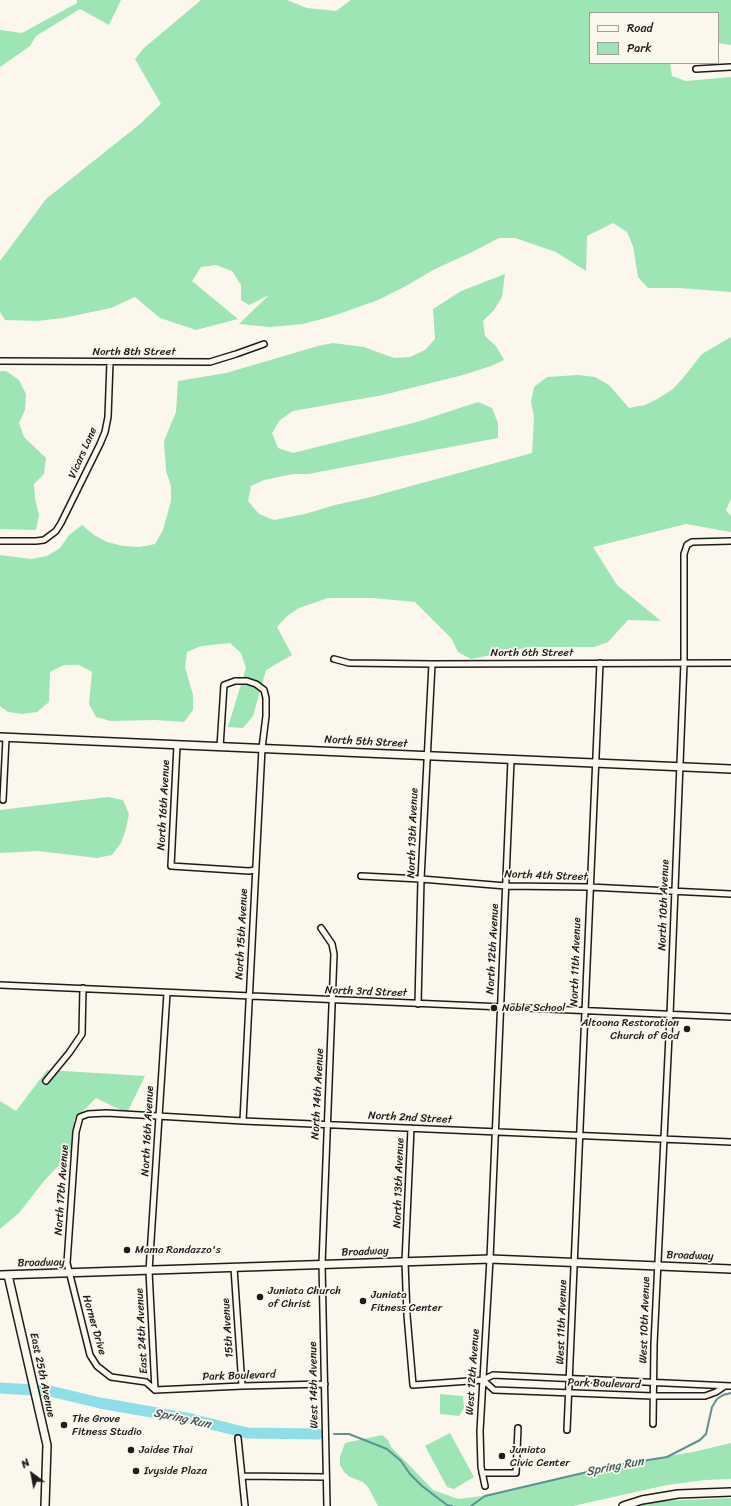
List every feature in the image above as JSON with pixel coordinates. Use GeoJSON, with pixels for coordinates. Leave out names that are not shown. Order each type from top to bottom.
{"type":"FeatureCollection","features":[{"type":"Feature","properties":{"kind":"street"},"geometry":{"type":"LineString","coordinates":[[696,69],[731,67]]}},
{"type":"Feature","properties":{"kind":"street","name":"North 8th Street"},"geometry":{"type":"LineString","coordinates":[[0,361],[210,362],[264,344]]}},
{"type":"Feature","properties":{"kind":"street","name":"Vicars Lane"},"geometry":{"type":"LineString","coordinates":[[0,542],[44,540],[56,531],[61,523],[105,432],[108,417],[110,362]]}},
{"type":"Feature","properties":{"kind":"street","name":"North 10th Avenue"},"geometry":{"type":"LineString","coordinates":[[657,1266],[670,1015],[684,663],[684,554],[687,545],[697,542],[731,541]]}},
{"type":"Feature","properties":{"kind":"street","name":"North 6th Street"},"geometry":{"type":"LineString","coordinates":[[334,659],[349,663],[432,664],[731,663]]}},
{"type":"Feature","properties":{"kind":"street","name":"North 11th Avenue"},"geometry":{"type":"LineString","coordinates":[[574,1262],[589,887],[600,663]]}},
{"type":"Feature","properties":{"kind":"street","name":"North 13th Avenue"},"geometry":{"type":"LineString","coordinates":[[418,1004],[421,879],[432,664]]}},
{"type":"Feature","properties":{"kind":"street","name":"North 15th Avenue"},"geometry":{"type":"LineString","coordinates":[[220,747],[224,685],[235,681],[247,681],[256,684],[264,690],[266,698],[266,716],[262,748],[255,870],[243,1121]]}},
{"type":"Feature","properties":{"kind":"street"},"geometry":{"type":"LineString","coordinates":[[3,737],[4,800]]}},
{"type":"Feature","properties":{"kind":"street","name":"North 5th Street"},"geometry":{"type":"LineString","coordinates":[[3,737],[731,769]]}},
{"type":"Feature","properties":{"kind":"street","name":"North 16th Avenue"},"geometry":{"type":"LineString","coordinates":[[177,745],[171,866],[249,871],[255,870]]}},
{"type":"Feature","properties":{"kind":"street","name":"North 12th Avenue"},"geometry":{"type":"LineString","coordinates":[[490,1259],[494,1131],[511,760]]}},
{"type":"Feature","properties":{"kind":"street","name":"North 4th Street"},"geometry":{"type":"LineString","coordinates":[[361,876],[506,886],[674,890],[731,894]]}},
{"type":"Feature","properties":{"kind":"street","name":"North 14th Avenue"},"geometry":{"type":"LineString","coordinates":[[321,928],[332,944],[334,954],[333,1001],[326,1124],[322,1264]]}},
{"type":"Feature","properties":{"kind":"street","name":"North 3rd Street"},"geometry":{"type":"LineString","coordinates":[[0,985],[333,1001],[584,1010],[731,1018]]}},
{"type":"Feature","properties":{"kind":"street"},"geometry":{"type":"LineString","coordinates":[[46,1080],[69,1053],[82,1034],[83,988]]}},
{"type":"Feature","properties":{"kind":"street","name":"North 16th Avenue"},"geometry":{"type":"LineString","coordinates":[[150,1271],[167,993]]}},
{"type":"Feature","properties":{"kind":"street","name":"North 2nd Street"},"geometry":{"type":"LineString","coordinates":[[88,1114],[106,1113],[243,1121],[731,1142]]}},
{"type":"Feature","properties":{"kind":"street","name":"North 17th Avenue"},"geometry":{"type":"LineString","coordinates":[[70,1273],[67,1263],[76,1132],[80,1117],[88,1114]]}},
{"type":"Feature","properties":{"kind":"street","name":"North 13th Avenue"},"geometry":{"type":"LineString","coordinates":[[411,1128],[405,1262],[407,1315],[413,1385]]}},
{"type":"Feature","properties":{"kind":"street","name":"Broadway"},"geometry":{"type":"LineString","coordinates":[[0,1275],[490,1259],[731,1269]]}},
{"type":"Feature","properties":{"kind":"street","name":"West 12th Avenue"},"geometry":{"type":"LineString","coordinates":[[485,1486],[479,1444],[490,1259]]}},
{"type":"Feature","properties":{"kind":"street","name":"West 11th Avenue"},"geometry":{"type":"LineString","coordinates":[[567,1430],[574,1262]]}},
{"type":"Feature","properties":{"kind":"street","name":"West 14th Avenue"},"geometry":{"type":"LineString","coordinates":[[322,1264],[327,1506]]}},
{"type":"Feature","properties":{"kind":"street","name":"West 10th Avenue"},"geometry":{"type":"LineString","coordinates":[[653,1424],[657,1266]]}},
{"type":"Feature","properties":{"kind":"street","name":"15th Avenue"},"geometry":{"type":"LineString","coordinates":[[234,1268],[242,1386]]}},
{"type":"Feature","properties":{"kind":"street","name":"East 24th Avenue"},"geometry":{"type":"LineString","coordinates":[[150,1271],[155,1390]]}},
{"type":"Feature","properties":{"kind":"street","name":"Horner Drive"},"geometry":{"type":"LineString","coordinates":[[70,1273],[90,1355],[97,1366],[111,1377],[146,1382],[155,1390]]}},
{"type":"Feature","properties":{"kind":"street","name":"East 25th Avenue"},"geometry":{"type":"LineString","coordinates":[[8,1275],[47,1445],[45,1506]]}},
{"type":"Feature","properties":{"kind":"street","name":"Park Boulevard"},"geometry":{"type":"LineString","coordinates":[[413,1385],[483,1380],[493,1375],[728,1386]]}},
{"type":"Feature","properties":{"kind":"street","name":"Park Boulevard"},"geometry":{"type":"LineString","coordinates":[[483,1380],[494,1390],[653,1396],[705,1396],[728,1386]]}},
{"type":"Feature","properties":{"kind":"street","name":"Park Boulevard"},"geometry":{"type":"LineString","coordinates":[[155,1390],[325,1384]]}},
{"type":"Feature","properties":{"kind":"street"},"geometry":{"type":"LineString","coordinates":[[482,1473],[516,1473],[518,1428]]}},
{"type":"Feature","properties":{"kind":"street"},"geometry":{"type":"LineString","coordinates":[[238,1438],[245,1506]]}},
{"type":"Feature","properties":{"kind":"street"},"geometry":{"type":"LineString","coordinates":[[242,1476],[326,1477]]}},
{"type":"Feature","properties":{"kind":"street"},"geometry":{"type":"LineString","coordinates":[[623,1506],[642,1500],[678,1494],[731,1492]]}},
{"type":"Feature","properties":{"kind":"green space"},"geometry":{"type":"Polygon","coordinates":[[[77,0],[121,0],[109,25],[80,9],[36,36],[30,46],[0,67],[0,30],[22,33],[77,3],[77,0]]]}},
{"type":"Feature","properties":{"kind":"green space"},"geometry":{"type":"Polygon","coordinates":[[[201,0],[287,0],[307,8],[336,11],[351,0],[731,0],[731,45],[719,43],[719,12],[589,12],[589,64],[670,64],[672,76],[686,81],[731,77],[731,292],[679,288],[648,288],[638,277],[633,246],[627,232],[613,223],[587,236],[586,271],[556,252],[515,238],[499,238],[433,270],[378,300],[333,316],[303,324],[270,327],[239,324],[269,295],[249,305],[241,300],[241,285],[232,271],[216,265],[201,267],[192,281],[238,319],[196,330],[160,318],[135,297],[111,308],[63,318],[38,321],[5,320],[0,312],[0,261],[46,199],[140,124],[161,104],[135,59],[144,48],[201,0]]]}},
{"type":"Feature","properties":{"kind":"green space"},"geometry":{"type":"Polygon","coordinates":[[[505,274],[502,297],[494,310],[483,321],[485,336],[496,346],[504,360],[463,375],[383,395],[293,411],[280,420],[272,433],[278,448],[293,453],[417,422],[478,402],[492,408],[498,423],[498,438],[308,474],[293,474],[264,480],[251,486],[248,501],[259,514],[274,520],[305,514],[335,505],[367,498],[532,453],[534,417],[531,402],[534,387],[547,377],[578,375],[595,377],[609,385],[629,408],[645,405],[673,389],[702,354],[731,337],[731,499],[726,510],[731,516],[731,532],[686,524],[593,547],[617,585],[661,621],[628,620],[608,642],[594,647],[530,647],[471,659],[458,652],[451,638],[415,602],[373,598],[328,598],[299,608],[287,616],[277,627],[292,655],[266,670],[253,716],[243,728],[228,727],[246,668],[241,653],[230,643],[201,646],[187,652],[185,667],[193,695],[193,710],[184,722],[155,720],[111,721],[96,717],[89,704],[92,672],[79,665],[64,665],[50,672],[49,702],[37,712],[23,714],[8,712],[0,706],[0,555],[31,559],[47,556],[60,548],[69,535],[82,525],[94,535],[107,542],[123,546],[139,547],[155,544],[163,530],[171,501],[171,486],[166,471],[164,441],[176,412],[178,381],[226,373],[333,343],[364,347],[394,358],[410,357],[425,350],[435,339],[433,309],[461,291],[505,274]]]}},
{"type":"Feature","properties":{"kind":"green space"},"geometry":{"type":"Polygon","coordinates":[[[0,371],[6,371],[19,380],[26,394],[25,410],[19,423],[24,437],[46,458],[44,474],[34,484],[35,499],[39,515],[36,530],[0,529],[0,371]]]}},
{"type":"Feature","properties":{"kind":"green space"},"geometry":{"type":"Polygon","coordinates":[[[108,797],[123,800],[129,814],[121,843],[112,855],[97,858],[38,851],[0,853],[0,810],[108,797]]]}},
{"type":"Feature","properties":{"kind":"green space"},"geometry":{"type":"Polygon","coordinates":[[[47,1070],[145,1076],[127,1113],[96,1098],[74,1120],[78,1145],[44,1181],[19,1213],[0,1229],[0,1101],[16,1111],[47,1070]]]}},
{"type":"Feature","properties":{"kind":"green space"},"geometry":{"type":"Polygon","coordinates":[[[440,1394],[463,1396],[464,1408],[459,1416],[440,1414],[440,1394]]]}},
{"type":"Feature","properties":{"kind":"green space"},"geometry":{"type":"Polygon","coordinates":[[[450,1433],[474,1477],[454,1489],[447,1487],[425,1446],[450,1433]]]}},
{"type":"Feature","properties":{"kind":"green space"},"geometry":{"type":"Polygon","coordinates":[[[382,1435],[388,1440],[391,1447],[433,1490],[458,1499],[483,1496],[610,1466],[693,1452],[731,1443],[731,1479],[705,1480],[667,1485],[573,1506],[378,1506],[368,1487],[363,1482],[350,1477],[344,1472],[340,1465],[340,1457],[345,1443],[382,1435]]]}},
{"type":"Feature","properties":{"kind":"green space"},"geometry":{"type":"Polygon","coordinates":[[[731,1498],[731,1506],[639,1506],[660,1501],[731,1498]]]}},
{"type":"Feature","properties":{"kind":"waterway","name":"Spring Run"},"geometry":{"type":"LineString","coordinates":[[0,1388],[50,1391],[100,1403],[191,1419],[247,1433],[318,1434]]}},
{"type":"Feature","properties":{"kind":"waterway","name":"Spring Run"},"geometry":{"type":"LineString","coordinates":[[471,1506],[485,1496],[617,1465],[667,1457],[700,1440],[706,1434],[712,1407],[717,1399],[723,1395],[731,1393]]}},
{"type":"Feature","properties":{"kind":"waterway","name":"Spring Run"},"geometry":{"type":"LineString","coordinates":[[334,1434],[349,1434],[387,1449],[401,1461],[410,1474],[422,1486],[447,1505],[452,1506]]}},
{"type":"Feature","properties":{"kind":"place","name":"Noble School"},"geometry":{"type":"Point","coordinates":[494,1008]}},
{"type":"Feature","properties":{"kind":"place","name":"Altoona Restoration Church of God"},"geometry":{"type":"Point","coordinates":[687,1029]}},
{"type":"Feature","properties":{"kind":"place","name":"Mama Randazzo's"},"geometry":{"type":"Point","coordinates":[127,1250]}},
{"type":"Feature","properties":{"kind":"place","name":"Juniata Church of Christ"},"geometry":{"type":"Point","coordinates":[260,1297]}},
{"type":"Feature","properties":{"kind":"place","name":"Juniata Fitness Center"},"geometry":{"type":"Point","coordinates":[363,1301]}},
{"type":"Feature","properties":{"kind":"place","name":"The Grove Fitness Studio"},"geometry":{"type":"Point","coordinates":[64,1425]}},
{"type":"Feature","properties":{"kind":"place","name":"Jaidee Thai"},"geometry":{"type":"Point","coordinates":[131,1450]}},
{"type":"Feature","properties":{"kind":"place","name":"Juniata Civic Center"},"geometry":{"type":"Point","coordinates":[502,1456]}},
{"type":"Feature","properties":{"kind":"place","name":"Ivyside Plaza"},"geometry":{"type":"Point","coordinates":[136,1471]}}]}
